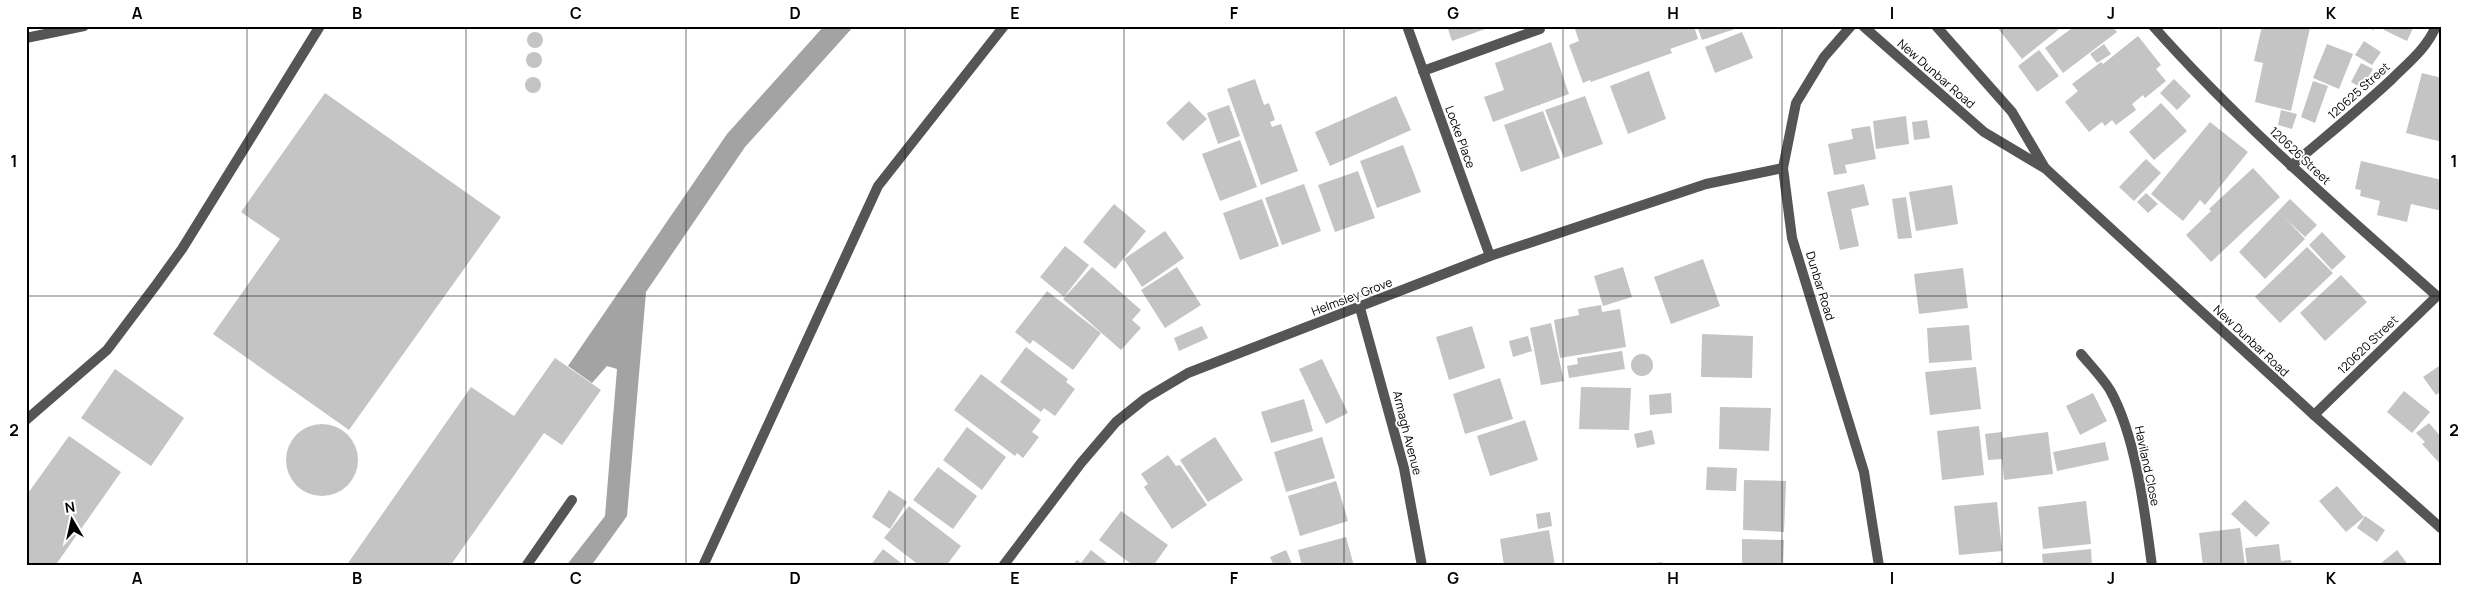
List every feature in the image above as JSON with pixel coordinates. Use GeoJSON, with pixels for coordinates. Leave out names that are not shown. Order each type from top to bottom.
{"type":"FeatureCollection","features":[{"type":"Feature","properties":{"kind":"street"},"geometry":{"type":"LineString","coordinates":[[26,38],[84,26]]}},
{"type":"Feature","properties":{"kind":"street"},"geometry":{"type":"LineString","coordinates":[[26,420],[108,350],[182,249],[320,26]]}},
{"type":"Feature","properties":{"kind":"street"},"geometry":{"type":"LineString","coordinates":[[702,566],[878,186],[1004,26]]}},
{"type":"Feature","properties":{"kind":"street","name":"Locke Place"},"geometry":{"type":"LineString","coordinates":[[1407,26],[1490,256]]}},
{"type":"Feature","properties":{"kind":"street","name":"Dunbar Road"},"geometry":{"type":"LineString","coordinates":[[1851,26],[1824,57],[1796,103],[1783,168],[1792,238],[1864,472],[1879,566]]}},
{"type":"Feature","properties":{"kind":"street","name":"New Dunbar Road"},"geometry":{"type":"LineString","coordinates":[[1863,26],[1984,132],[2046,169],[2314,415],[2442,529]]}},
{"type":"Feature","properties":{"kind":"street","name":"New Dunbar Road"},"geometry":{"type":"LineString","coordinates":[[1936,26],[2012,112],[2046,169]]}},
{"type":"Feature","properties":{"kind":"street","name":"120626 Street"},"geometry":{"type":"LineString","coordinates":[[2153,26],[2191,69],[2291,166],[2439,296]]}},
{"type":"Feature","properties":{"kind":"street","name":"120625 Street"},"geometry":{"type":"LineString","coordinates":[[2291,166],[2368,102],[2421,51],[2431,39],[2436,26]]}},
{"type":"Feature","properties":{"kind":"street"},"geometry":{"type":"LineString","coordinates":[[1423,70],[1540,29]]}},
{"type":"Feature","properties":{"kind":"street","name":"Helmsley Grove"},"geometry":{"type":"LineString","coordinates":[[1003,566],[1081,462],[1116,422],[1146,398],[1196,370],[1490,256],[1706,184],[1783,168]]}},
{"type":"Feature","properties":{"kind":"street","name":"120620 Street"},"geometry":{"type":"LineString","coordinates":[[2314,415],[2439,296]]}},
{"type":"Feature","properties":{"kind":"street","name":"Armagh Avenue"},"geometry":{"type":"LineString","coordinates":[[1360,308],[1404,468],[1422,566]]}},
{"type":"Feature","properties":{"kind":"street","name":"Haviland Close"},"geometry":{"type":"LineString","coordinates":[[2080,354],[2109,389],[2127,427],[2147,528],[2152,566]]}},
{"type":"Feature","properties":{"kind":"street"},"geometry":{"type":"LineString","coordinates":[[526,566],[572,500]]}},
{"type":"Feature","properties":{"kind":"shaded area"},"geometry":{"type":"Polygon","coordinates":[[[824,26],[854,26],[745,147],[646,292],[627,516],[591,566],[566,566],[605,516],[617,369],[607,366],[592,383],[568,366],[727,134],[824,26]]]}},
{"type":"Feature","properties":{"kind":"building"},"geometry":{"type":"Polygon","coordinates":[[[1447,26],[1484,26],[1485,29],[1452,41],[1447,26]]]}},
{"type":"Feature","properties":{"kind":"building"},"geometry":{"type":"Polygon","coordinates":[[[1581,26],[1694,26],[1698,39],[1670,49],[1672,53],[1591,82],[1590,80],[1583,83],[1569,45],[1579,41],[1575,29],[1581,26]]]}},
{"type":"Feature","properties":{"kind":"building"},"geometry":{"type":"Polygon","coordinates":[[[1697,26],[1741,26],[1741,27],[1702,40],[1697,26]]]}},
{"type":"Feature","properties":{"kind":"building"},"geometry":{"type":"Polygon","coordinates":[[[1996,26],[2063,26],[2022,59],[1996,26]]]}},
{"type":"Feature","properties":{"kind":"building"},"geometry":{"type":"Polygon","coordinates":[[[2075,26],[2112,26],[2117,32],[2063,73],[2045,48],[2075,26]]]}},
{"type":"Feature","properties":{"kind":"building"},"geometry":{"type":"Polygon","coordinates":[[[2262,26],[2310,28],[2291,111],[2255,102],[2263,63],[2254,61],[2262,26]]]}},
{"type":"Feature","properties":{"kind":"building"},"geometry":{"type":"Polygon","coordinates":[[[2358,26],[2375,26],[2374,30],[2358,26]]]}},
{"type":"Feature","properties":{"kind":"building"},"geometry":{"type":"Polygon","coordinates":[[[2386,26],[2414,26],[2407,41],[2384,30],[2386,26]]]}},
{"type":"Feature","properties":{"kind":"building"},"geometry":{"type":"Polygon","coordinates":[[[535,32],[541,34],[543,40],[541,46],[535,48],[529,46],[527,40],[529,34],[535,32]]]}},
{"type":"Feature","properties":{"kind":"building"},"geometry":{"type":"Polygon","coordinates":[[[1742,32],[1753,58],[1715,73],[1705,47],[1742,32]]]}},
{"type":"Feature","properties":{"kind":"building"},"geometry":{"type":"Polygon","coordinates":[[[2138,36],[2161,65],[2156,69],[2166,81],[2145,98],[2143,95],[2132,104],[2136,110],[2116,125],[2112,120],[2105,126],[2102,122],[2089,132],[2065,102],[2078,91],[2072,84],[2101,62],[2103,64],[2138,36]]]}},
{"type":"Feature","properties":{"kind":"building"},"geometry":{"type":"Polygon","coordinates":[[[2364,41],[2381,52],[2372,65],[2355,55],[2364,41]]]}},
{"type":"Feature","properties":{"kind":"building"},"geometry":{"type":"Polygon","coordinates":[[[1551,42],[1569,94],[1493,122],[1484,97],[1504,90],[1495,63],[1551,42]]]}},
{"type":"Feature","properties":{"kind":"building"},"geometry":{"type":"Polygon","coordinates":[[[2104,44],[2111,54],[2097,63],[2090,54],[2104,44]]]}},
{"type":"Feature","properties":{"kind":"building"},"geometry":{"type":"Polygon","coordinates":[[[2327,44],[2353,54],[2339,89],[2313,78],[2327,44]]]}},
{"type":"Feature","properties":{"kind":"building"},"geometry":{"type":"Polygon","coordinates":[[[2039,50],[2059,76],[2037,92],[2018,66],[2039,50]]]}},
{"type":"Feature","properties":{"kind":"building"},"geometry":{"type":"Polygon","coordinates":[[[534,52],[540,54],[542,60],[540,66],[534,68],[528,66],[526,60],[528,54],[534,52]]]}},
{"type":"Feature","properties":{"kind":"building"},"geometry":{"type":"Polygon","coordinates":[[[2361,63],[2373,69],[2362,88],[2351,82],[2361,63]]]}},
{"type":"Feature","properties":{"kind":"building"},"geometry":{"type":"Polygon","coordinates":[[[1649,71],[1666,119],[1628,134],[1610,86],[1649,71]]]}},
{"type":"Feature","properties":{"kind":"building"},"geometry":{"type":"Polygon","coordinates":[[[2422,73],[2442,78],[2442,142],[2406,133],[2422,73]]]}},
{"type":"Feature","properties":{"kind":"building"},"geometry":{"type":"Polygon","coordinates":[[[533,77],[539,79],[541,85],[539,91],[533,93],[527,91],[525,85],[527,79],[533,77]]]}},
{"type":"Feature","properties":{"kind":"building"},"geometry":{"type":"Polygon","coordinates":[[[1255,79],[1264,105],[1269,103],[1275,120],[1270,122],[1272,127],[1281,124],[1298,171],[1261,185],[1227,89],[1255,79]]]}},
{"type":"Feature","properties":{"kind":"building"},"geometry":{"type":"Polygon","coordinates":[[[2174,79],[2191,96],[2177,110],[2160,93],[2174,79]]]}},
{"type":"Feature","properties":{"kind":"building"},"geometry":{"type":"Polygon","coordinates":[[[2313,81],[2328,86],[2315,123],[2301,117],[2313,81]]]}},
{"type":"Feature","properties":{"kind":"building"},"geometry":{"type":"Polygon","coordinates":[[[325,93],[501,217],[349,430],[213,334],[280,239],[241,212],[325,93]]]}},
{"type":"Feature","properties":{"kind":"building"},"geometry":{"type":"Polygon","coordinates":[[[1396,96],[1411,130],[1330,166],[1315,132],[1396,96]]]}},
{"type":"Feature","properties":{"kind":"building"},"geometry":{"type":"Polygon","coordinates":[[[1585,96],[1603,144],[1564,158],[1545,110],[1585,96]]]}},
{"type":"Feature","properties":{"kind":"building"},"geometry":{"type":"Polygon","coordinates":[[[1189,101],[1207,119],[1183,141],[1166,123],[1189,101]]]}},
{"type":"Feature","properties":{"kind":"building"},"geometry":{"type":"Polygon","coordinates":[[[2161,103],[2187,131],[2154,160],[2129,132],[2161,103]]]}},
{"type":"Feature","properties":{"kind":"building"},"geometry":{"type":"Polygon","coordinates":[[[1229,105],[1240,136],[1218,144],[1207,113],[1229,105]]]}},
{"type":"Feature","properties":{"kind":"building"},"geometry":{"type":"Polygon","coordinates":[[[2281,110],[2297,114],[2292,129],[2278,125],[2281,110]]]}},
{"type":"Feature","properties":{"kind":"building"},"geometry":{"type":"Polygon","coordinates":[[[1543,111],[1560,158],[1521,172],[1504,125],[1543,111]]]}},
{"type":"Feature","properties":{"kind":"building"},"geometry":{"type":"Polygon","coordinates":[[[1906,116],[1909,144],[1876,149],[1873,121],[1906,116]]]}},
{"type":"Feature","properties":{"kind":"building"},"geometry":{"type":"Polygon","coordinates":[[[1927,120],[1930,138],[1914,140],[1912,122],[1927,120]]]}},
{"type":"Feature","properties":{"kind":"building"},"geometry":{"type":"Polygon","coordinates":[[[2210,122],[2248,152],[2205,205],[2200,200],[2183,221],[2151,194],[2210,122]]]}},
{"type":"Feature","properties":{"kind":"building"},"geometry":{"type":"Polygon","coordinates":[[[1870,126],[1876,159],[1845,165],[1847,173],[1834,175],[1828,144],[1853,139],[1851,129],[1870,126]]]}},
{"type":"Feature","properties":{"kind":"building"},"geometry":{"type":"Polygon","coordinates":[[[1240,140],[1257,187],[1220,201],[1202,154],[1240,140]]]}},
{"type":"Feature","properties":{"kind":"building"},"geometry":{"type":"Polygon","coordinates":[[[1403,145],[1421,192],[1377,208],[1360,161],[1403,145]]]}},
{"type":"Feature","properties":{"kind":"building"},"geometry":{"type":"Polygon","coordinates":[[[2146,159],[2161,173],[2134,201],[2119,187],[2146,159]]]}},
{"type":"Feature","properties":{"kind":"building"},"geometry":{"type":"Polygon","coordinates":[[[2361,161],[2442,180],[2442,211],[2411,204],[2407,222],[2377,215],[2380,201],[2360,196],[2361,190],[2355,189],[2361,161]]]}},
{"type":"Feature","properties":{"kind":"building"},"geometry":{"type":"Polygon","coordinates":[[[2253,168],[2280,197],[2211,262],[2186,235],[2211,211],[2209,209],[2253,168]]]}},
{"type":"Feature","properties":{"kind":"building"},"geometry":{"type":"Polygon","coordinates":[[[1358,171],[1375,218],[1335,232],[1318,185],[1358,171]]]}},
{"type":"Feature","properties":{"kind":"building"},"geometry":{"type":"Polygon","coordinates":[[[1304,184],[1321,231],[1282,245],[1265,198],[1304,184]]]}},
{"type":"Feature","properties":{"kind":"building"},"geometry":{"type":"Polygon","coordinates":[[[1864,184],[1869,205],[1851,209],[1859,246],[1840,250],[1827,192],[1864,184]]]}},
{"type":"Feature","properties":{"kind":"building"},"geometry":{"type":"Polygon","coordinates":[[[1952,185],[1958,224],[1916,231],[1909,192],[1952,185]]]}},
{"type":"Feature","properties":{"kind":"building"},"geometry":{"type":"Polygon","coordinates":[[[2146,193],[2158,204],[2148,213],[2137,202],[2146,193]]]}},
{"type":"Feature","properties":{"kind":"building"},"geometry":{"type":"Polygon","coordinates":[[[1906,197],[1912,238],[1898,239],[1892,199],[1906,197]]]}},
{"type":"Feature","properties":{"kind":"building"},"geometry":{"type":"Polygon","coordinates":[[[1262,199],[1279,246],[1240,260],[1223,213],[1262,199]]]}},
{"type":"Feature","properties":{"kind":"building"},"geometry":{"type":"Polygon","coordinates":[[[2290,199],[2317,225],[2305,237],[2285,218],[2305,239],[2265,279],[2239,252],[2290,199]]]}},
{"type":"Feature","properties":{"kind":"building"},"geometry":{"type":"Polygon","coordinates":[[[1114,204],[1146,231],[1115,269],[1083,242],[1114,204]]]}},
{"type":"Feature","properties":{"kind":"building"},"geometry":{"type":"Polygon","coordinates":[[[1165,231],[1184,258],[1142,287],[1124,259],[1165,231]]]}},
{"type":"Feature","properties":{"kind":"building"},"geometry":{"type":"Polygon","coordinates":[[[2322,232],[2346,257],[2332,270],[2309,245],[2322,232]]]}},
{"type":"Feature","properties":{"kind":"building"},"geometry":{"type":"Polygon","coordinates":[[[1065,246],[1089,265],[1064,297],[1040,277],[1065,246]]]}},
{"type":"Feature","properties":{"kind":"building"},"geometry":{"type":"Polygon","coordinates":[[[2307,247],[2333,273],[2280,323],[2255,297],[2307,247]]]}},
{"type":"Feature","properties":{"kind":"building"},"geometry":{"type":"Polygon","coordinates":[[[1703,259],[1720,306],[1671,324],[1654,277],[1703,259]]]}},
{"type":"Feature","properties":{"kind":"building"},"geometry":{"type":"Polygon","coordinates":[[[1092,267],[1141,310],[1132,320],[1141,328],[1121,350],[1063,299],[1092,267]]]}},
{"type":"Feature","properties":{"kind":"building"},"geometry":{"type":"Polygon","coordinates":[[[1177,267],[1201,305],[1165,328],[1141,290],[1177,267]]]}},
{"type":"Feature","properties":{"kind":"building"},"geometry":{"type":"Polygon","coordinates":[[[1623,267],[1632,297],[1603,306],[1594,276],[1623,267]]]}},
{"type":"Feature","properties":{"kind":"building"},"geometry":{"type":"Polygon","coordinates":[[[1963,268],[1968,308],[1919,314],[1914,274],[1963,268]]]}},
{"type":"Feature","properties":{"kind":"building"},"geometry":{"type":"Polygon","coordinates":[[[2341,275],[2367,302],[2325,341],[2300,313],[2341,275]]]}},
{"type":"Feature","properties":{"kind":"building"},"geometry":{"type":"Polygon","coordinates":[[[1047,291],[1101,333],[1073,370],[1033,340],[1030,344],[1015,332],[1047,291]]]}},
{"type":"Feature","properties":{"kind":"building"},"geometry":{"type":"Polygon","coordinates":[[[1601,305],[1602,312],[1620,309],[1626,347],[1560,358],[1554,320],[1579,315],[1578,309],[1601,305]]]}},
{"type":"Feature","properties":{"kind":"building"},"geometry":{"type":"Polygon","coordinates":[[[1551,323],[1564,381],[1541,385],[1530,328],[1551,323]]]}},
{"type":"Feature","properties":{"kind":"building"},"geometry":{"type":"Polygon","coordinates":[[[1969,325],[1972,360],[1929,363],[1927,328],[1969,325]]]}},
{"type":"Feature","properties":{"kind":"building"},"geometry":{"type":"Polygon","coordinates":[[[1202,326],[1208,338],[1179,351],[1174,338],[1202,326]]]}},
{"type":"Feature","properties":{"kind":"building"},"geometry":{"type":"Polygon","coordinates":[[[1472,326],[1485,368],[1449,380],[1436,337],[1472,326]]]}},
{"type":"Feature","properties":{"kind":"building"},"geometry":{"type":"Polygon","coordinates":[[[1702,334],[1753,336],[1752,378],[1701,377],[1702,334]]]}},
{"type":"Feature","properties":{"kind":"building"},"geometry":{"type":"Polygon","coordinates":[[[1528,336],[1532,351],[1513,357],[1509,341],[1528,336]]]}},
{"type":"Feature","properties":{"kind":"building"},"geometry":{"type":"Polygon","coordinates":[[[1026,347],[1068,379],[1066,382],[1075,389],[1055,416],[1044,408],[1041,412],[1000,382],[1026,347]]]}},
{"type":"Feature","properties":{"kind":"building"},"geometry":{"type":"Polygon","coordinates":[[[1622,351],[1625,369],[1569,378],[1567,366],[1578,364],[1577,358],[1622,351]]]}},
{"type":"Feature","properties":{"kind":"building"},"geometry":{"type":"Polygon","coordinates":[[[1642,354],[1650,357],[1653,365],[1650,373],[1642,376],[1634,373],[1631,365],[1634,357],[1642,354]]]}},
{"type":"Feature","properties":{"kind":"building"},"geometry":{"type":"Polygon","coordinates":[[[555,358],[601,390],[562,445],[544,433],[450,566],[346,566],[471,387],[514,416],[555,358]]]}},
{"type":"Feature","properties":{"kind":"building"},"geometry":{"type":"Polygon","coordinates":[[[1322,359],[1348,413],[1326,424],[1299,369],[1322,359]]]}},
{"type":"Feature","properties":{"kind":"building"},"geometry":{"type":"Polygon","coordinates":[[[2442,364],[2442,391],[2436,395],[2423,377],[2442,364]]]}},
{"type":"Feature","properties":{"kind":"building"},"geometry":{"type":"Polygon","coordinates":[[[1976,367],[1981,409],[1930,415],[1925,372],[1976,367]]]}},
{"type":"Feature","properties":{"kind":"building"},"geometry":{"type":"Polygon","coordinates":[[[115,369],[184,418],[151,466],[81,418],[115,369]]]}},
{"type":"Feature","properties":{"kind":"building"},"geometry":{"type":"Polygon","coordinates":[[[981,374],[1041,420],[1032,432],[1039,437],[1023,458],[1017,453],[1015,456],[954,410],[981,374]]]}},
{"type":"Feature","properties":{"kind":"building"},"geometry":{"type":"Polygon","coordinates":[[[1500,378],[1513,419],[1465,434],[1453,394],[1500,378]]]}},
{"type":"Feature","properties":{"kind":"building"},"geometry":{"type":"Polygon","coordinates":[[[1581,387],[1631,388],[1629,430],[1579,429],[1581,387]]]}},
{"type":"Feature","properties":{"kind":"building"},"geometry":{"type":"Polygon","coordinates":[[[2404,391],[2430,412],[2412,433],[2387,412],[2404,391]]]}},
{"type":"Feature","properties":{"kind":"building"},"geometry":{"type":"Polygon","coordinates":[[[1671,393],[1672,413],[1650,415],[1649,395],[1671,393]]]}},
{"type":"Feature","properties":{"kind":"building"},"geometry":{"type":"Polygon","coordinates":[[[2093,393],[2107,421],[2080,435],[2066,406],[2093,393]]]}},
{"type":"Feature","properties":{"kind":"building"},"geometry":{"type":"Polygon","coordinates":[[[1304,399],[1313,431],[1271,443],[1261,412],[1304,399]]]}},
{"type":"Feature","properties":{"kind":"building"},"geometry":{"type":"Polygon","coordinates":[[[1720,407],[1771,408],[1769,451],[1719,449],[1720,407]]]}},
{"type":"Feature","properties":{"kind":"building"},"geometry":{"type":"Polygon","coordinates":[[[1525,420],[1538,460],[1490,476],[1477,436],[1525,420]]]}},
{"type":"Feature","properties":{"kind":"building"},"geometry":{"type":"Polygon","coordinates":[[[2429,423],[2442,438],[2442,466],[2422,444],[2425,442],[2416,433],[2429,423]]]}},
{"type":"Feature","properties":{"kind":"building"},"geometry":{"type":"Polygon","coordinates":[[[322,424],[342,430],[352,440],[358,460],[352,480],[342,490],[322,496],[302,490],[292,480],[286,460],[292,440],[302,430],[322,424]]]}},
{"type":"Feature","properties":{"kind":"building"},"geometry":{"type":"Polygon","coordinates":[[[1979,426],[1984,475],[1942,480],[1937,431],[1979,426]]]}},
{"type":"Feature","properties":{"kind":"building"},"geometry":{"type":"Polygon","coordinates":[[[967,427],[1006,457],[982,490],[943,460],[967,427]]]}},
{"type":"Feature","properties":{"kind":"building"},"geometry":{"type":"Polygon","coordinates":[[[1652,430],[1655,444],[1637,448],[1634,434],[1652,430]]]}},
{"type":"Feature","properties":{"kind":"building"},"geometry":{"type":"Polygon","coordinates":[[[2002,432],[2002,438],[2048,432],[2053,474],[2004,480],[2002,459],[1988,460],[1985,434],[2002,432]]]}},
{"type":"Feature","properties":{"kind":"building"},"geometry":{"type":"Polygon","coordinates":[[[69,436],[121,472],[55,566],[26,566],[26,496],[69,436]]]}},
{"type":"Feature","properties":{"kind":"building"},"geometry":{"type":"Polygon","coordinates":[[[1215,437],[1243,480],[1208,502],[1180,460],[1215,437]]]}},
{"type":"Feature","properties":{"kind":"building"},"geometry":{"type":"Polygon","coordinates":[[[1322,437],[1335,478],[1286,492],[1274,452],[1322,437]]]}},
{"type":"Feature","properties":{"kind":"building"},"geometry":{"type":"Polygon","coordinates":[[[2105,442],[2109,460],[2057,471],[2053,452],[2105,442]]]}},
{"type":"Feature","properties":{"kind":"building"},"geometry":{"type":"Polygon","coordinates":[[[1168,455],[1176,466],[1180,465],[1207,505],[1172,529],[1144,487],[1148,484],[1141,474],[1168,455]]]}},
{"type":"Feature","properties":{"kind":"building"},"geometry":{"type":"Polygon","coordinates":[[[938,467],[977,496],[953,529],[913,500],[938,467]]]}},
{"type":"Feature","properties":{"kind":"building"},"geometry":{"type":"Polygon","coordinates":[[[1707,467],[1737,468],[1736,491],[1706,490],[1707,467]]]}},
{"type":"Feature","properties":{"kind":"building"},"geometry":{"type":"Polygon","coordinates":[[[1744,480],[1786,481],[1784,532],[1743,530],[1744,480]]]}},
{"type":"Feature","properties":{"kind":"building"},"geometry":{"type":"Polygon","coordinates":[[[1336,481],[1348,521],[1300,536],[1288,496],[1336,481]]]}},
{"type":"Feature","properties":{"kind":"building"},"geometry":{"type":"Polygon","coordinates":[[[2337,486],[2364,517],[2346,532],[2319,501],[2337,486]]]}},
{"type":"Feature","properties":{"kind":"building"},"geometry":{"type":"Polygon","coordinates":[[[889,490],[907,502],[890,529],[872,517],[889,490]]]}},
{"type":"Feature","properties":{"kind":"building"},"geometry":{"type":"Polygon","coordinates":[[[2245,500],[2270,523],[2256,537],[2231,514],[2245,500]]]}},
{"type":"Feature","properties":{"kind":"building"},"geometry":{"type":"Polygon","coordinates":[[[2086,501],[2091,544],[2043,549],[2038,507],[2086,501]]]}},
{"type":"Feature","properties":{"kind":"building"},"geometry":{"type":"Polygon","coordinates":[[[1997,502],[2002,551],[1959,555],[1954,506],[1997,502]]]}},
{"type":"Feature","properties":{"kind":"building"},"geometry":{"type":"Polygon","coordinates":[[[909,506],[961,546],[946,566],[920,566],[884,538],[909,506]]]}},
{"type":"Feature","properties":{"kind":"building"},"geometry":{"type":"Polygon","coordinates":[[[1121,511],[1168,545],[1153,566],[1134,566],[1099,540],[1121,511]]]}},
{"type":"Feature","properties":{"kind":"building"},"geometry":{"type":"Polygon","coordinates":[[[1550,512],[1552,526],[1538,529],[1536,514],[1550,512]]]}},
{"type":"Feature","properties":{"kind":"building"},"geometry":{"type":"Polygon","coordinates":[[[2365,516],[2385,530],[2377,542],[2357,528],[2365,516]]]}},
{"type":"Feature","properties":{"kind":"building"},"geometry":{"type":"Polygon","coordinates":[[[2240,528],[2245,566],[2203,566],[2199,533],[2240,528]]]}},
{"type":"Feature","properties":{"kind":"building"},"geometry":{"type":"Polygon","coordinates":[[[1549,530],[1555,566],[1504,566],[1500,539],[1549,530]]]}},
{"type":"Feature","properties":{"kind":"building"},"geometry":{"type":"Polygon","coordinates":[[[1346,537],[1354,566],[1302,566],[1298,550],[1346,537]]]}},
{"type":"Feature","properties":{"kind":"building"},"geometry":{"type":"Polygon","coordinates":[[[1742,539],[1784,540],[1783,566],[1742,566],[1742,539]]]}},
{"type":"Feature","properties":{"kind":"building"},"geometry":{"type":"Polygon","coordinates":[[[2279,544],[2281,561],[2291,560],[2292,566],[2247,566],[2245,548],[2279,544]]]}},
{"type":"Feature","properties":{"kind":"building"},"geometry":{"type":"Polygon","coordinates":[[[883,549],[905,566],[870,566],[883,549]]]}},
{"type":"Feature","properties":{"kind":"building"},"geometry":{"type":"Polygon","coordinates":[[[2091,549],[2092,566],[2043,566],[2042,554],[2091,549]]]}},
{"type":"Feature","properties":{"kind":"building"},"geometry":{"type":"Polygon","coordinates":[[[1091,550],[1111,566],[1072,566],[1077,560],[1081,563],[1091,550]]]}},
{"type":"Feature","properties":{"kind":"building"},"geometry":{"type":"Polygon","coordinates":[[[1286,550],[1293,566],[1274,566],[1270,557],[1286,550]]]}},
{"type":"Feature","properties":{"kind":"building"},"geometry":{"type":"Polygon","coordinates":[[[2397,550],[2409,566],[2382,566],[2380,564],[2397,550]]]}},
{"type":"Feature","properties":{"kind":"building"},"geometry":{"type":"Polygon","coordinates":[[[1662,562],[1663,566],[1641,566],[1641,565],[1662,562]]]}},
{"type":"Feature","properties":{"kind":"building"},"geometry":{"type":"Polygon","coordinates":[[[2003,562],[2003,566],[1981,566],[1981,565],[2003,562]]]}}]}
